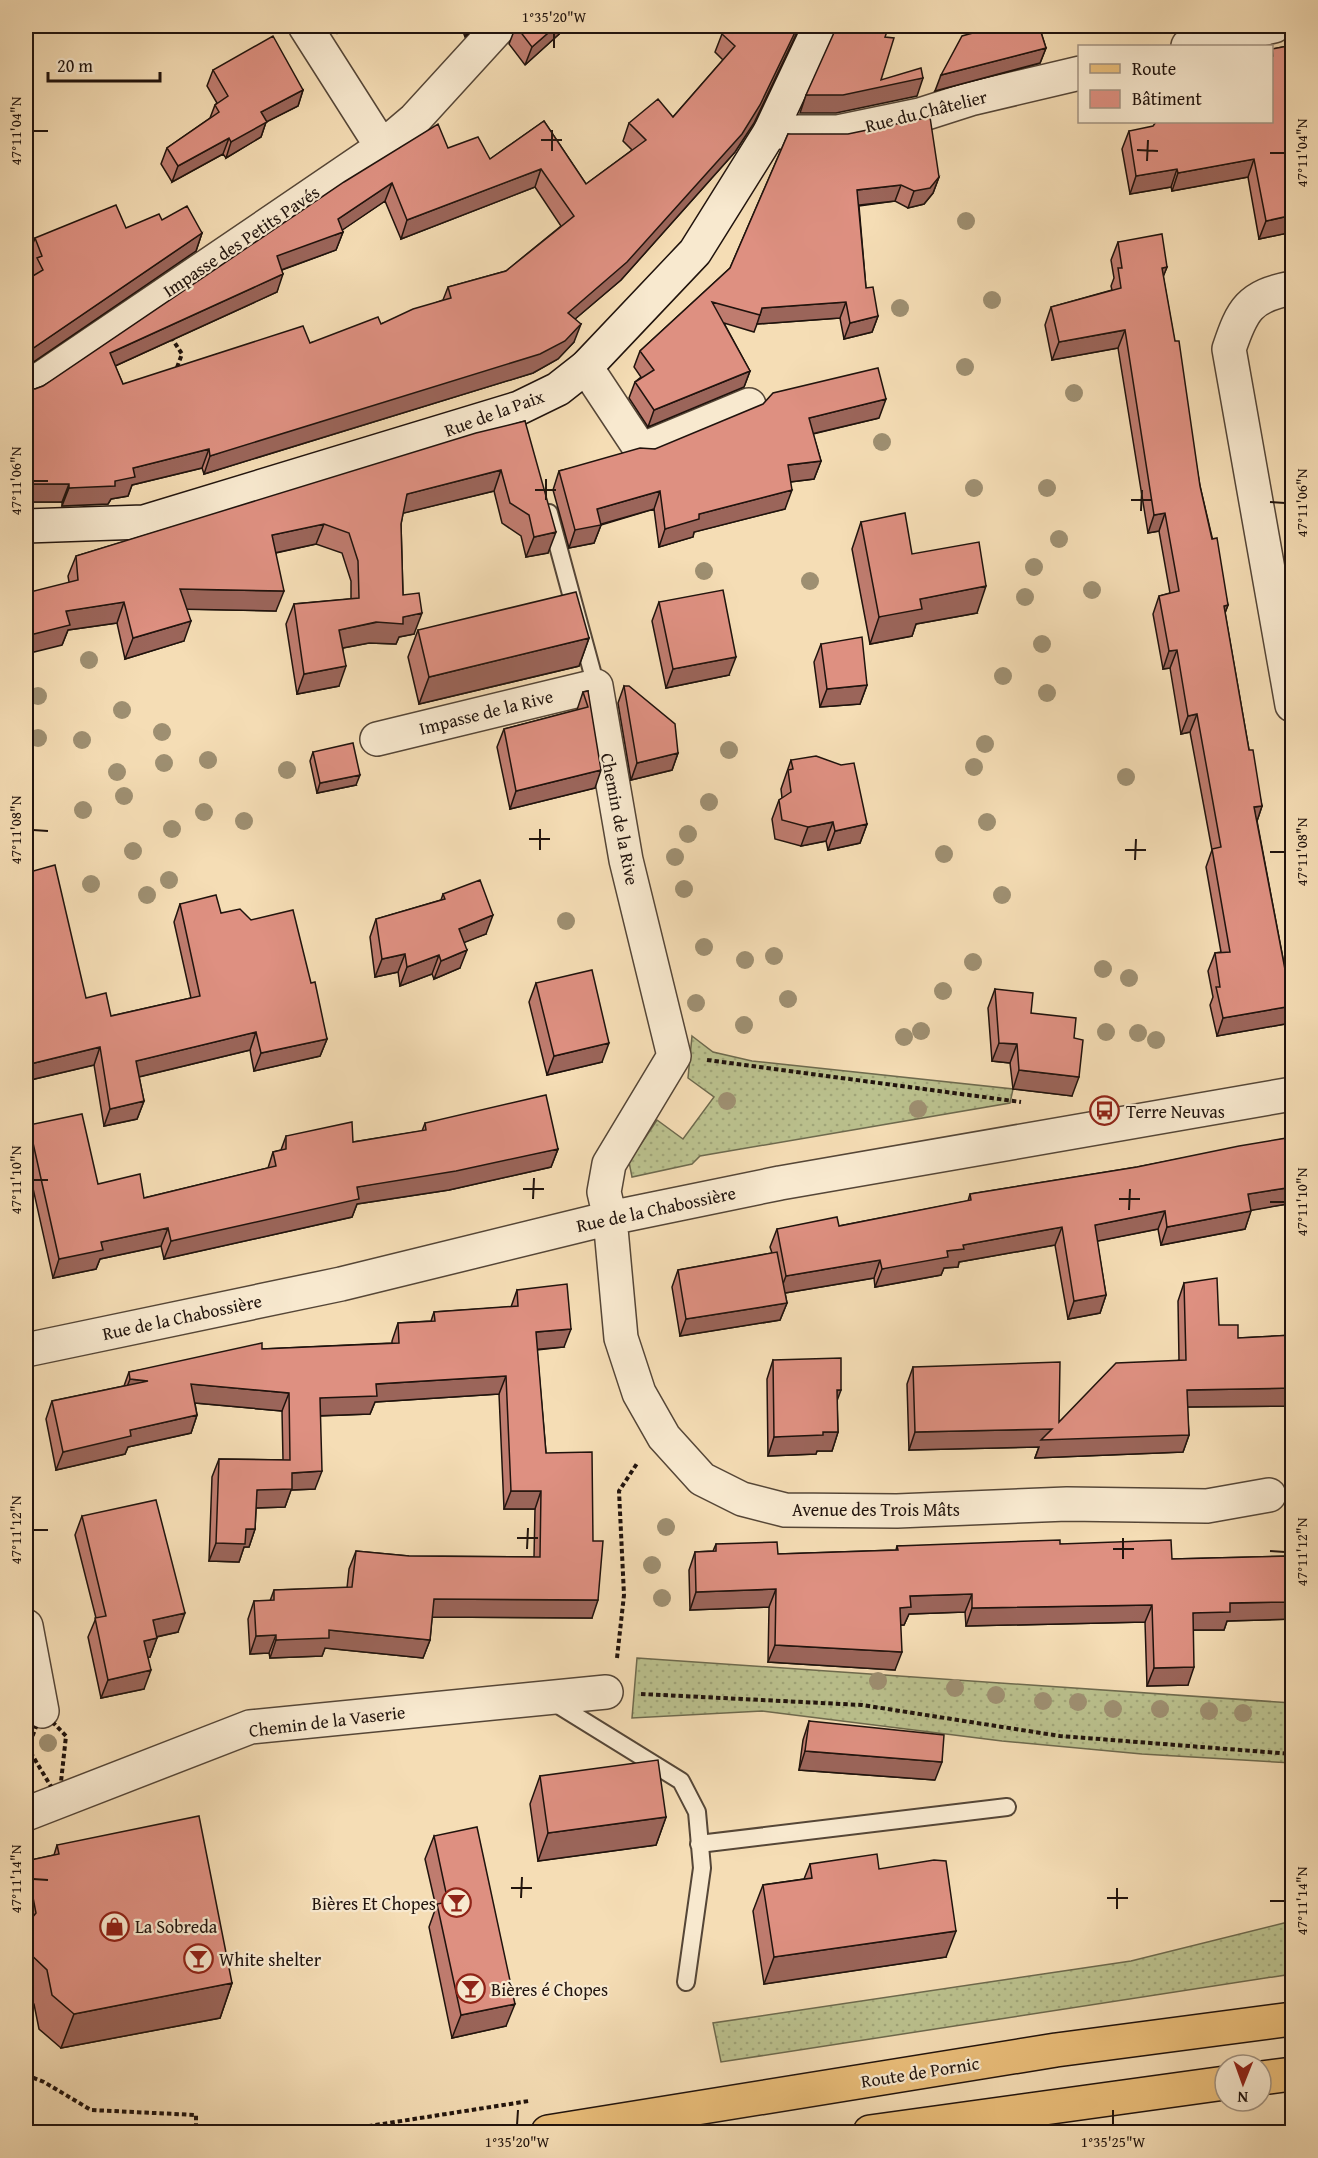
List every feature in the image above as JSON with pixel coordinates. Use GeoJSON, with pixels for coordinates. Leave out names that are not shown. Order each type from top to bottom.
{"type":"FeatureCollection","features":[{"type":"Feature","properties":{"kind":"main road","name":"Route de Pornic"},"geometry":{"type":"LineString","coordinates":[[548,2133],[1056,2050],[1293,2019]]}},
{"type":"Feature","properties":{"kind":"main road"},"geometry":{"type":"LineString","coordinates":[[1273,2076],[1293,2074]]}},
{"type":"Feature","properties":{"kind":"main road"},"geometry":{"type":"LineString","coordinates":[[870,2133],[1213,2085]]}},
{"type":"Feature","properties":{"kind":"street"},"geometry":{"type":"LineString","coordinates":[[305,26],[382,147]]}},
{"type":"Feature","properties":{"kind":"street","name":"Impasse des Petits Pavés"},"geometry":{"type":"LineString","coordinates":[[26,389],[382,147],[415,119],[500,26]]}},
{"type":"Feature","properties":{"kind":"street","name":"Rue de la Paix"},"geometry":{"type":"LineString","coordinates":[[26,526],[144,522],[521,413],[558,389],[586,366],[695,252],[770,132],[820,26]]}},
{"type":"Feature","properties":{"kind":"street"},"geometry":{"type":"LineString","coordinates":[[1192,45],[1274,26]]}},
{"type":"Feature","properties":{"kind":"street","name":"Rue du Châtelier"},"geometry":{"type":"LineString","coordinates":[[770,132],[838,132],[920,115],[970,99],[1078,73]]}},
{"type":"Feature","properties":{"kind":"street"},"geometry":{"type":"LineString","coordinates":[[1293,288],[1270,292],[1241,314],[1229,349],[1293,705]]}},
{"type":"Feature","properties":{"kind":"street"},"geometry":{"type":"LineString","coordinates":[[586,366],[640,450],[749,405]]}},
{"type":"Feature","properties":{"kind":"street","name":"Impasse de la Rive"},"geometry":{"type":"LineString","coordinates":[[377,739],[596,686]]}},
{"type":"Feature","properties":{"kind":"street","name":"Chemin de la Rive"},"geometry":{"type":"LineString","coordinates":[[596,686],[626,860],[674,1056]]}},
{"type":"Feature","properties":{"kind":"street"},"geometry":{"type":"LineString","coordinates":[[610,1218],[604,1192],[609,1164],[674,1056]]}},
{"type":"Feature","properties":{"kind":"street","name":"Rue de la Chabossière"},"geometry":{"type":"LineString","coordinates":[[26,1350],[341,1284],[610,1218],[780,1183],[1293,1094]]}},
{"type":"Feature","properties":{"kind":"street","name":"Avenue des Trois Mâts"},"geometry":{"type":"LineString","coordinates":[[610,1218],[621,1338],[639,1393],[664,1437],[702,1479],[742,1500],[785,1510],[897,1511],[1068,1504],[1207,1506],[1269,1496]]}},
{"type":"Feature","properties":{"kind":"street"},"geometry":{"type":"LineString","coordinates":[[26,1626],[42,1711]]}},
{"type":"Feature","properties":{"kind":"street","name":"Chemin de la Vaserie"},"geometry":{"type":"LineString","coordinates":[[26,1814],[250,1728],[606,1692]]}},
{"type":"Feature","properties":{"kind":"lane","name":"Chemin de la Rive"},"geometry":{"type":"LineString","coordinates":[[545,498],[596,686]]}},
{"type":"Feature","properties":{"kind":"lane"},"geometry":{"type":"LineString","coordinates":[[546,1698],[681,1781],[697,1812],[702,1868],[686,1982]]}},
{"type":"Feature","properties":{"kind":"lane"},"geometry":{"type":"LineString","coordinates":[[699,1844],[1007,1808]]}},
{"type":"Feature","properties":{"kind":"path"},"geometry":{"type":"LineString","coordinates":[[151,303],[182,354],[173,376]]}},
{"type":"Feature","properties":{"kind":"path"},"geometry":{"type":"LineString","coordinates":[[674,1056],[1044,1105],[1064,1134]]}},
{"type":"Feature","properties":{"kind":"path"},"geometry":{"type":"LineString","coordinates":[[664,1437],[645,1450],[619,1491],[624,1595],[617,1658],[606,1692],[862,1705],[1060,1736],[1293,1754]]}},
{"type":"Feature","properties":{"kind":"path"},"geometry":{"type":"LineString","coordinates":[[42,1711],[66,1736],[59,1800],[28,1748],[42,1711]]}},
{"type":"Feature","properties":{"kind":"path"},"geometry":{"type":"LineString","coordinates":[[26,2075],[44,2082],[91,2110],[196,2115],[196,2133]]}},
{"type":"Feature","properties":{"kind":"green space"},"geometry":{"type":"Polygon","coordinates":[[[692,1036],[713,1052],[752,1061],[1013,1089],[1010,1103],[700,1156],[692,1164],[632,1177],[629,1162],[657,1120],[683,1139],[714,1097],[688,1078],[692,1036]]]}},
{"type":"Feature","properties":{"kind":"green space"},"geometry":{"type":"Polygon","coordinates":[[[637,1658],[1292,1703],[1292,1763],[1142,1754],[1002,1741],[762,1711],[632,1718],[637,1658]]]}},
{"type":"Feature","properties":{"kind":"green space"},"geometry":{"type":"Polygon","coordinates":[[[1292,1921],[1292,1974],[721,2062],[713,2023],[1131,1961],[1292,1921]]]}},
{"type":"Feature","properties":{"kind":"building"},"geometry":{"type":"Polygon","coordinates":[[[516,26],[556,26],[532,47],[516,26]]]}},
{"type":"Feature","properties":{"kind":"building"},"geometry":{"type":"Polygon","coordinates":[[[729,26],[798,26],[760,105],[742,134],[627,262],[568,313],[581,324],[565,341],[540,354],[210,456],[209,449],[133,468],[135,477],[115,481],[115,486],[69,488],[69,484],[31,484],[26,457],[26,388],[35,389],[43,386],[344,182],[438,124],[448,148],[478,137],[490,159],[544,121],[586,184],[646,140],[629,123],[658,99],[673,117],[735,46],[722,34],[729,26]],[[541,169],[407,220],[392,183],[338,219],[343,232],[277,256],[283,274],[110,353],[123,384],[303,326],[310,343],[378,317],[381,324],[413,309],[451,298],[448,287],[506,271],[574,216],[541,169]]]}},
{"type":"Feature","properties":{"kind":"building"},"geometry":{"type":"Polygon","coordinates":[[[837,26],[889,26],[885,37],[894,38],[881,80],[921,68],[923,78],[843,95],[806,95],[837,26]]]}},
{"type":"Feature","properties":{"kind":"building"},"geometry":{"type":"Polygon","coordinates":[[[983,26],[1039,26],[1046,48],[941,75],[962,36],[984,30],[983,26]]]}},
{"type":"Feature","properties":{"kind":"building"},"geometry":{"type":"Polygon","coordinates":[[[273,36],[303,90],[261,112],[267,122],[231,142],[229,138],[178,166],[167,148],[219,112],[215,105],[228,96],[213,70],[273,36]]]}},
{"type":"Feature","properties":{"kind":"building"},"geometry":{"type":"Polygon","coordinates":[[[1293,45],[1293,215],[1266,221],[1254,159],[1178,173],[1177,169],[1136,176],[1129,131],[1153,126],[1155,123],[1273,123],[1273,49],[1293,45]]]}},
{"type":"Feature","properties":{"kind":"building"},"geometry":{"type":"Polygon","coordinates":[[[930,117],[939,177],[930,188],[914,191],[901,185],[857,190],[866,288],[873,287],[878,316],[850,323],[846,302],[762,308],[760,315],[712,302],[750,371],[654,410],[635,382],[654,370],[640,351],[730,268],[788,134],[848,134],[930,117]]]}},
{"type":"Feature","properties":{"kind":"building"},"geometry":{"type":"Polygon","coordinates":[[[116,205],[126,228],[159,214],[162,220],[187,206],[202,233],[26,353],[26,280],[43,270],[37,258],[42,256],[35,238],[116,205]]]}},
{"type":"Feature","properties":{"kind":"building"},"geometry":{"type":"Polygon","coordinates":[[[1162,234],[1167,267],[1162,268],[1175,341],[1179,341],[1200,486],[1212,539],[1217,538],[1228,605],[1224,606],[1249,750],[1253,750],[1262,806],[1254,807],[1292,1006],[1223,1018],[1216,987],[1220,987],[1215,953],[1230,952],[1212,849],[1221,847],[1197,714],[1188,716],[1177,650],[1169,651],[1159,596],[1179,591],[1165,513],[1154,515],[1125,330],[1059,342],[1051,307],[1121,288],[1118,268],[1122,268],[1118,242],[1162,234]]]}},
{"type":"Feature","properties":{"kind":"building"},"geometry":{"type":"Polygon","coordinates":[[[878,368],[886,399],[809,418],[821,461],[788,465],[792,490],[699,514],[699,519],[665,529],[660,491],[597,509],[601,525],[575,530],[559,471],[640,448],[655,449],[763,404],[773,393],[878,368]]]}},
{"type":"Feature","properties":{"kind":"building"},"geometry":{"type":"Polygon","coordinates":[[[525,421],[556,532],[534,537],[529,515],[510,503],[501,470],[407,494],[401,524],[403,595],[419,593],[422,613],[403,617],[403,624],[376,622],[339,630],[346,666],[304,674],[294,604],[359,598],[358,561],[349,533],[324,524],[272,535],[284,591],[180,589],[191,621],[133,638],[124,602],[66,611],[70,625],[26,636],[26,593],[78,580],[76,556],[476,433],[525,421]]]}},
{"type":"Feature","properties":{"kind":"building"},"geometry":{"type":"Polygon","coordinates":[[[905,513],[912,554],[979,542],[986,586],[920,599],[922,609],[879,617],[861,522],[905,513]]]}},
{"type":"Feature","properties":{"kind":"building"},"geometry":{"type":"Polygon","coordinates":[[[723,590],[736,657],[673,669],[659,602],[723,590]]]}},
{"type":"Feature","properties":{"kind":"building"},"geometry":{"type":"Polygon","coordinates":[[[576,592],[589,638],[429,677],[418,630],[576,592]]]}},
{"type":"Feature","properties":{"kind":"building"},"geometry":{"type":"Polygon","coordinates":[[[862,637],[867,685],[827,689],[821,644],[862,637]]]}},
{"type":"Feature","properties":{"kind":"building"},"geometry":{"type":"Polygon","coordinates":[[[624,686],[629,686],[675,724],[678,753],[637,763],[624,686]]]}},
{"type":"Feature","properties":{"kind":"building"},"geometry":{"type":"Polygon","coordinates":[[[588,691],[601,770],[516,791],[504,729],[588,707],[583,692],[588,691]]]}},
{"type":"Feature","properties":{"kind":"building"},"geometry":{"type":"Polygon","coordinates":[[[353,743],[360,775],[320,783],[313,752],[353,743]]]}},
{"type":"Feature","properties":{"kind":"building"},"geometry":{"type":"Polygon","coordinates":[[[816,756],[841,765],[854,763],[867,824],[835,831],[833,822],[808,827],[782,820],[779,800],[791,792],[788,770],[793,769],[791,760],[816,756]]]}},
{"type":"Feature","properties":{"kind":"building"},"geometry":{"type":"Polygon","coordinates":[[[55,865],[86,998],[106,993],[111,1016],[200,996],[180,904],[216,895],[221,913],[240,909],[251,920],[293,910],[311,983],[315,982],[327,1039],[261,1053],[256,1032],[136,1061],[144,1101],[110,1109],[100,1047],[26,1065],[26,873],[55,865]]]}},
{"type":"Feature","properties":{"kind":"building"},"geometry":{"type":"Polygon","coordinates":[[[480,880],[493,915],[459,929],[467,950],[441,961],[439,955],[407,967],[405,954],[382,959],[376,919],[445,899],[443,894],[480,880]]]}},
{"type":"Feature","properties":{"kind":"building"},"geometry":{"type":"Polygon","coordinates":[[[592,970],[609,1043],[554,1056],[536,983],[592,970]]]}},
{"type":"Feature","properties":{"kind":"building"},"geometry":{"type":"Polygon","coordinates":[[[995,989],[1033,993],[1031,1013],[1076,1018],[1074,1038],[1083,1040],[1079,1077],[1019,1070],[1017,1044],[999,1043],[995,989]]]}},
{"type":"Feature","properties":{"kind":"building"},"geometry":{"type":"Polygon","coordinates":[[[546,1095],[558,1149],[456,1171],[357,1187],[359,1199],[171,1241],[168,1228],[101,1242],[103,1250],[59,1259],[29,1125],[82,1114],[98,1184],[140,1174],[144,1198],[276,1166],[273,1152],[286,1149],[286,1136],[352,1122],[353,1142],[426,1130],[425,1123],[546,1095]]]}},
{"type":"Feature","properties":{"kind":"building"},"geometry":{"type":"Polygon","coordinates":[[[1293,1137],[1293,1187],[1248,1194],[1251,1211],[1167,1227],[1165,1211],[1095,1225],[1106,1295],[1074,1301],[1062,1227],[963,1245],[964,1249],[947,1251],[948,1257],[882,1269],[880,1260],[786,1276],[777,1229],[837,1217],[839,1226],[971,1200],[970,1194],[1137,1167],[1293,1137]]]}},
{"type":"Feature","properties":{"kind":"building"},"geometry":{"type":"Polygon","coordinates":[[[777,1252],[787,1303],[686,1319],[678,1270],[777,1252]]]}},
{"type":"Feature","properties":{"kind":"building"},"geometry":{"type":"Polygon","coordinates":[[[1217,1278],[1219,1325],[1238,1325],[1238,1338],[1293,1335],[1293,1388],[1187,1390],[1189,1435],[1041,1440],[1052,1429],[915,1432],[913,1367],[1060,1362],[1059,1422],[1116,1363],[1186,1360],[1184,1283],[1217,1278]]]}},
{"type":"Feature","properties":{"kind":"building"},"geometry":{"type":"Polygon","coordinates":[[[567,1284],[571,1329],[536,1332],[546,1453],[592,1452],[593,1541],[603,1541],[598,1600],[434,1599],[430,1640],[329,1630],[329,1638],[276,1640],[276,1635],[256,1636],[254,1601],[274,1600],[274,1590],[352,1587],[356,1551],[409,1556],[540,1557],[541,1491],[511,1491],[506,1376],[376,1384],[377,1396],[320,1398],[322,1471],[292,1473],[292,1489],[257,1490],[255,1529],[246,1529],[245,1544],[216,1543],[219,1459],[290,1460],[289,1393],[191,1384],[197,1415],[130,1430],[131,1436],[63,1452],[52,1401],[148,1381],[130,1379],[129,1372],[262,1343],[262,1349],[399,1343],[398,1323],[435,1321],[434,1312],[518,1306],[517,1290],[567,1284]]]}},
{"type":"Feature","properties":{"kind":"building"},"geometry":{"type":"Polygon","coordinates":[[[841,1358],[841,1390],[837,1390],[838,1432],[823,1432],[823,1435],[774,1437],[773,1360],[841,1358]]]}},
{"type":"Feature","properties":{"kind":"building"},"geometry":{"type":"Polygon","coordinates":[[[156,1500],[185,1613],[153,1620],[157,1638],[144,1641],[151,1670],[108,1680],[95,1618],[106,1616],[82,1516],[156,1500]]]}},
{"type":"Feature","properties":{"kind":"building"},"geometry":{"type":"Polygon","coordinates":[[[1060,1540],[1060,1544],[1171,1540],[1172,1559],[1293,1556],[1293,1602],[1230,1603],[1230,1612],[1193,1613],[1194,1667],[1154,1668],[1152,1605],[972,1608],[972,1594],[910,1596],[911,1607],[900,1608],[902,1652],[775,1645],[776,1589],[696,1592],[695,1552],[716,1551],[716,1544],[777,1542],[778,1554],[898,1550],[897,1546],[1060,1540]]]}},
{"type":"Feature","properties":{"kind":"building"},"geometry":{"type":"Polygon","coordinates":[[[809,1721],[944,1735],[942,1762],[805,1751],[809,1721]]]}},
{"type":"Feature","properties":{"kind":"building"},"geometry":{"type":"Polygon","coordinates":[[[658,1760],[666,1817],[548,1833],[540,1776],[658,1760]]]}},
{"type":"Feature","properties":{"kind":"building","name":"La Sobreda"},"geometry":{"type":"Polygon","coordinates":[[[199,1816],[232,1983],[74,2014],[52,1995],[47,1970],[26,1950],[26,1925],[36,1913],[26,1861],[59,1854],[57,1845],[199,1816]]]}},
{"type":"Feature","properties":{"kind":"building"},"geometry":{"type":"Polygon","coordinates":[[[477,1827],[515,2004],[461,2015],[437,1904],[448,1902],[434,1836],[477,1827]]]}},
{"type":"Feature","properties":{"kind":"building"},"geometry":{"type":"Polygon","coordinates":[[[877,1854],[879,1869],[934,1860],[946,1861],[956,1931],[774,1957],[763,1885],[812,1878],[810,1864],[877,1854]]]}},
{"type":"Feature","properties":{"kind":"place","name":"Terre Neuvas"},"geometry":{"type":"Point","coordinates":[1105,1111]}},
{"type":"Feature","properties":{"kind":"place","name":"Bières Et Chopes"},"geometry":{"type":"Point","coordinates":[457,1903]}},
{"type":"Feature","properties":{"kind":"place","name":"La Sobreda"},"geometry":{"type":"Point","coordinates":[114,1926]}},
{"type":"Feature","properties":{"kind":"place","name":"White shelter"},"geometry":{"type":"Point","coordinates":[198,1959]}},
{"type":"Feature","properties":{"kind":"place","name":"Bières é Chopes"},"geometry":{"type":"Point","coordinates":[470,1989]}}]}
